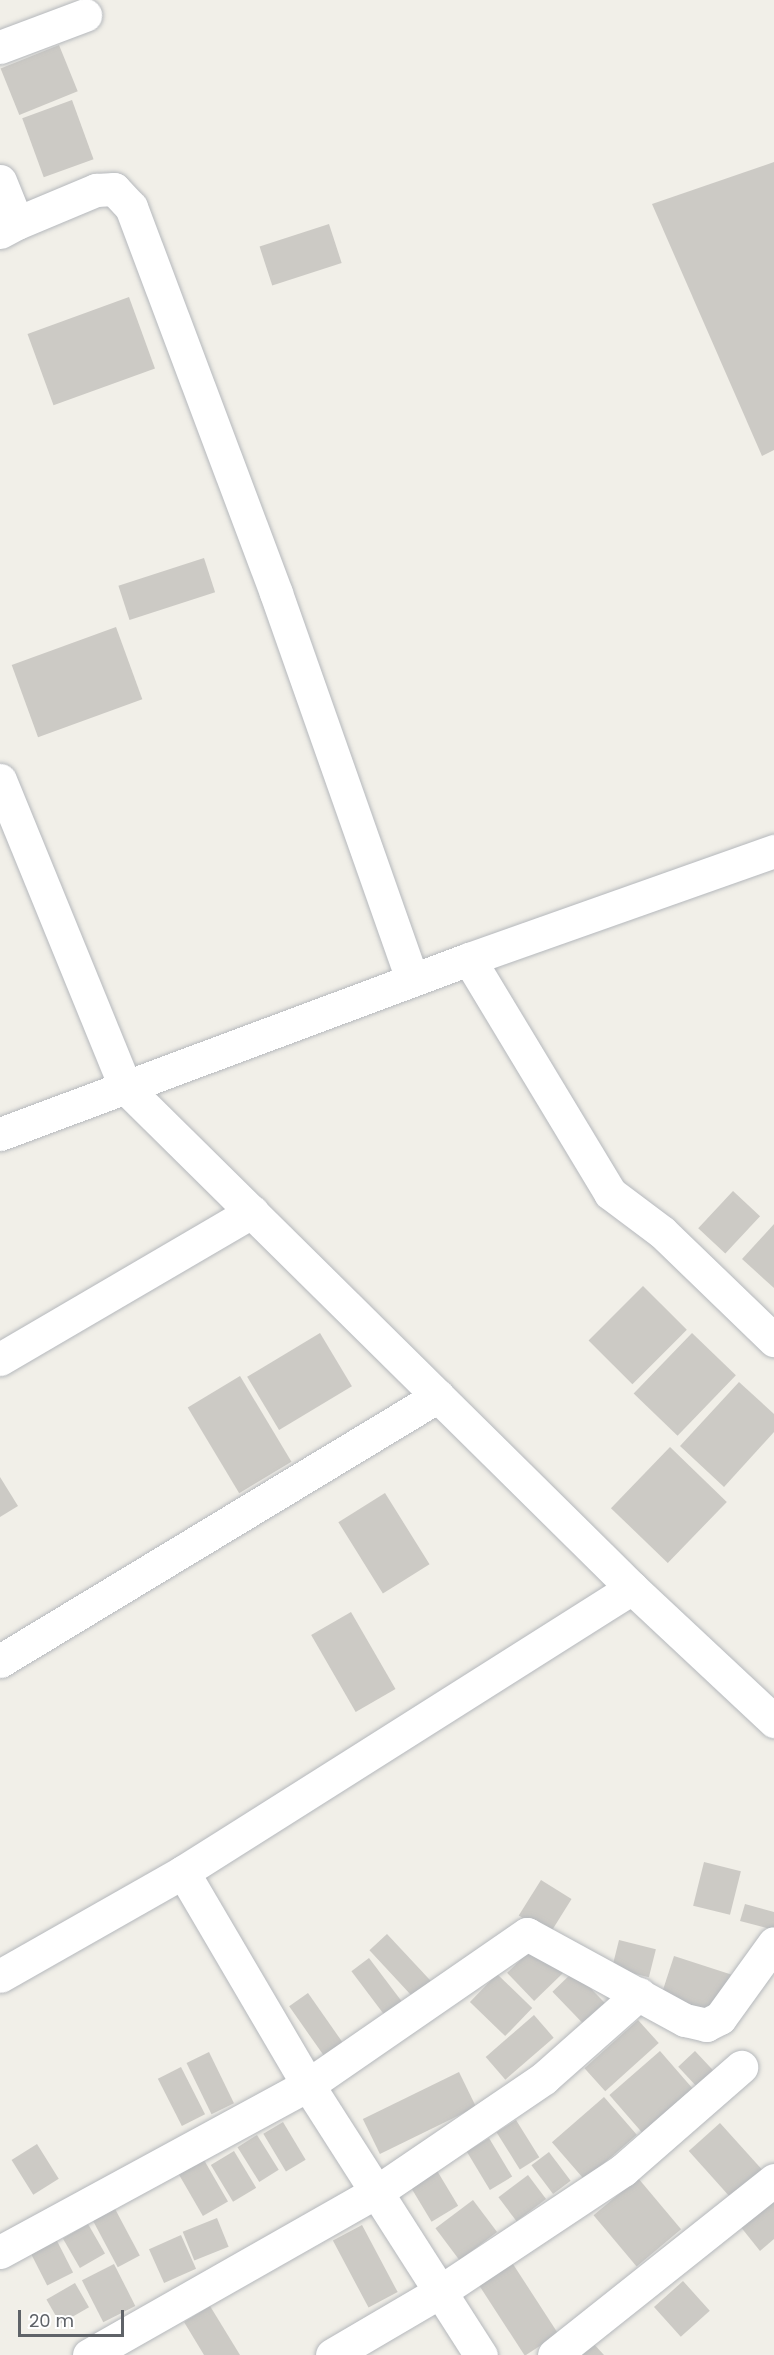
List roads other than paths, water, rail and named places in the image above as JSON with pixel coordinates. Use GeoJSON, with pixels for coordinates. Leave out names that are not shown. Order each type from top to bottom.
{"type":"FeatureCollection","features":[{"type":"Feature","properties":{"kind":"street"},"geometry":{"type":"LineString","coordinates":[[0,47],[85,15]]}},
{"type":"Feature","properties":{"kind":"street"},"geometry":{"type":"LineString","coordinates":[[1,185],[9,227],[96,190],[114,189],[131,207],[276,593],[412,980]]}},
{"type":"Feature","properties":{"kind":"street"},"geometry":{"type":"LineString","coordinates":[[0,780],[126,1088],[632,1588],[774,1721]]}},
{"type":"Feature","properties":{"kind":"street"},"geometry":{"type":"LineString","coordinates":[[0,1134],[469,958],[774,851]]}},
{"type":"Feature","properties":{"kind":"street"},"geometry":{"type":"LineString","coordinates":[[469,958],[610,1193],[662,1232],[774,1340]]}},
{"type":"Feature","properties":{"kind":"street"},"geometry":{"type":"LineString","coordinates":[[0,1359],[252,1212]]}},
{"type":"Feature","properties":{"kind":"street"},"geometry":{"type":"LineString","coordinates":[[0,1661],[438,1396]]}},
{"type":"Feature","properties":{"kind":"street"},"geometry":{"type":"LineString","coordinates":[[0,1976],[183,1872],[632,1588]]}},
{"type":"Feature","properties":{"kind":"street"},"geometry":{"type":"LineString","coordinates":[[183,1872],[308,2085],[481,2355]]}},
{"type":"Feature","properties":{"kind":"street"},"geometry":{"type":"LineString","coordinates":[[0,2252],[308,2085],[527,1934],[685,2020],[714,2024],[774,1943]]}},
{"type":"Feature","properties":{"kind":"street"},"geometry":{"type":"LineString","coordinates":[[89,2355],[378,2191],[544,2078],[639,1994]]}},
{"type":"Feature","properties":{"kind":"street"},"geometry":{"type":"LineString","coordinates":[[332,2355],[441,2291],[623,2170],[741,2067]]}},
{"type":"Feature","properties":{"kind":"street"},"geometry":{"type":"LineString","coordinates":[[554,2355],[774,2180]]}}]}
